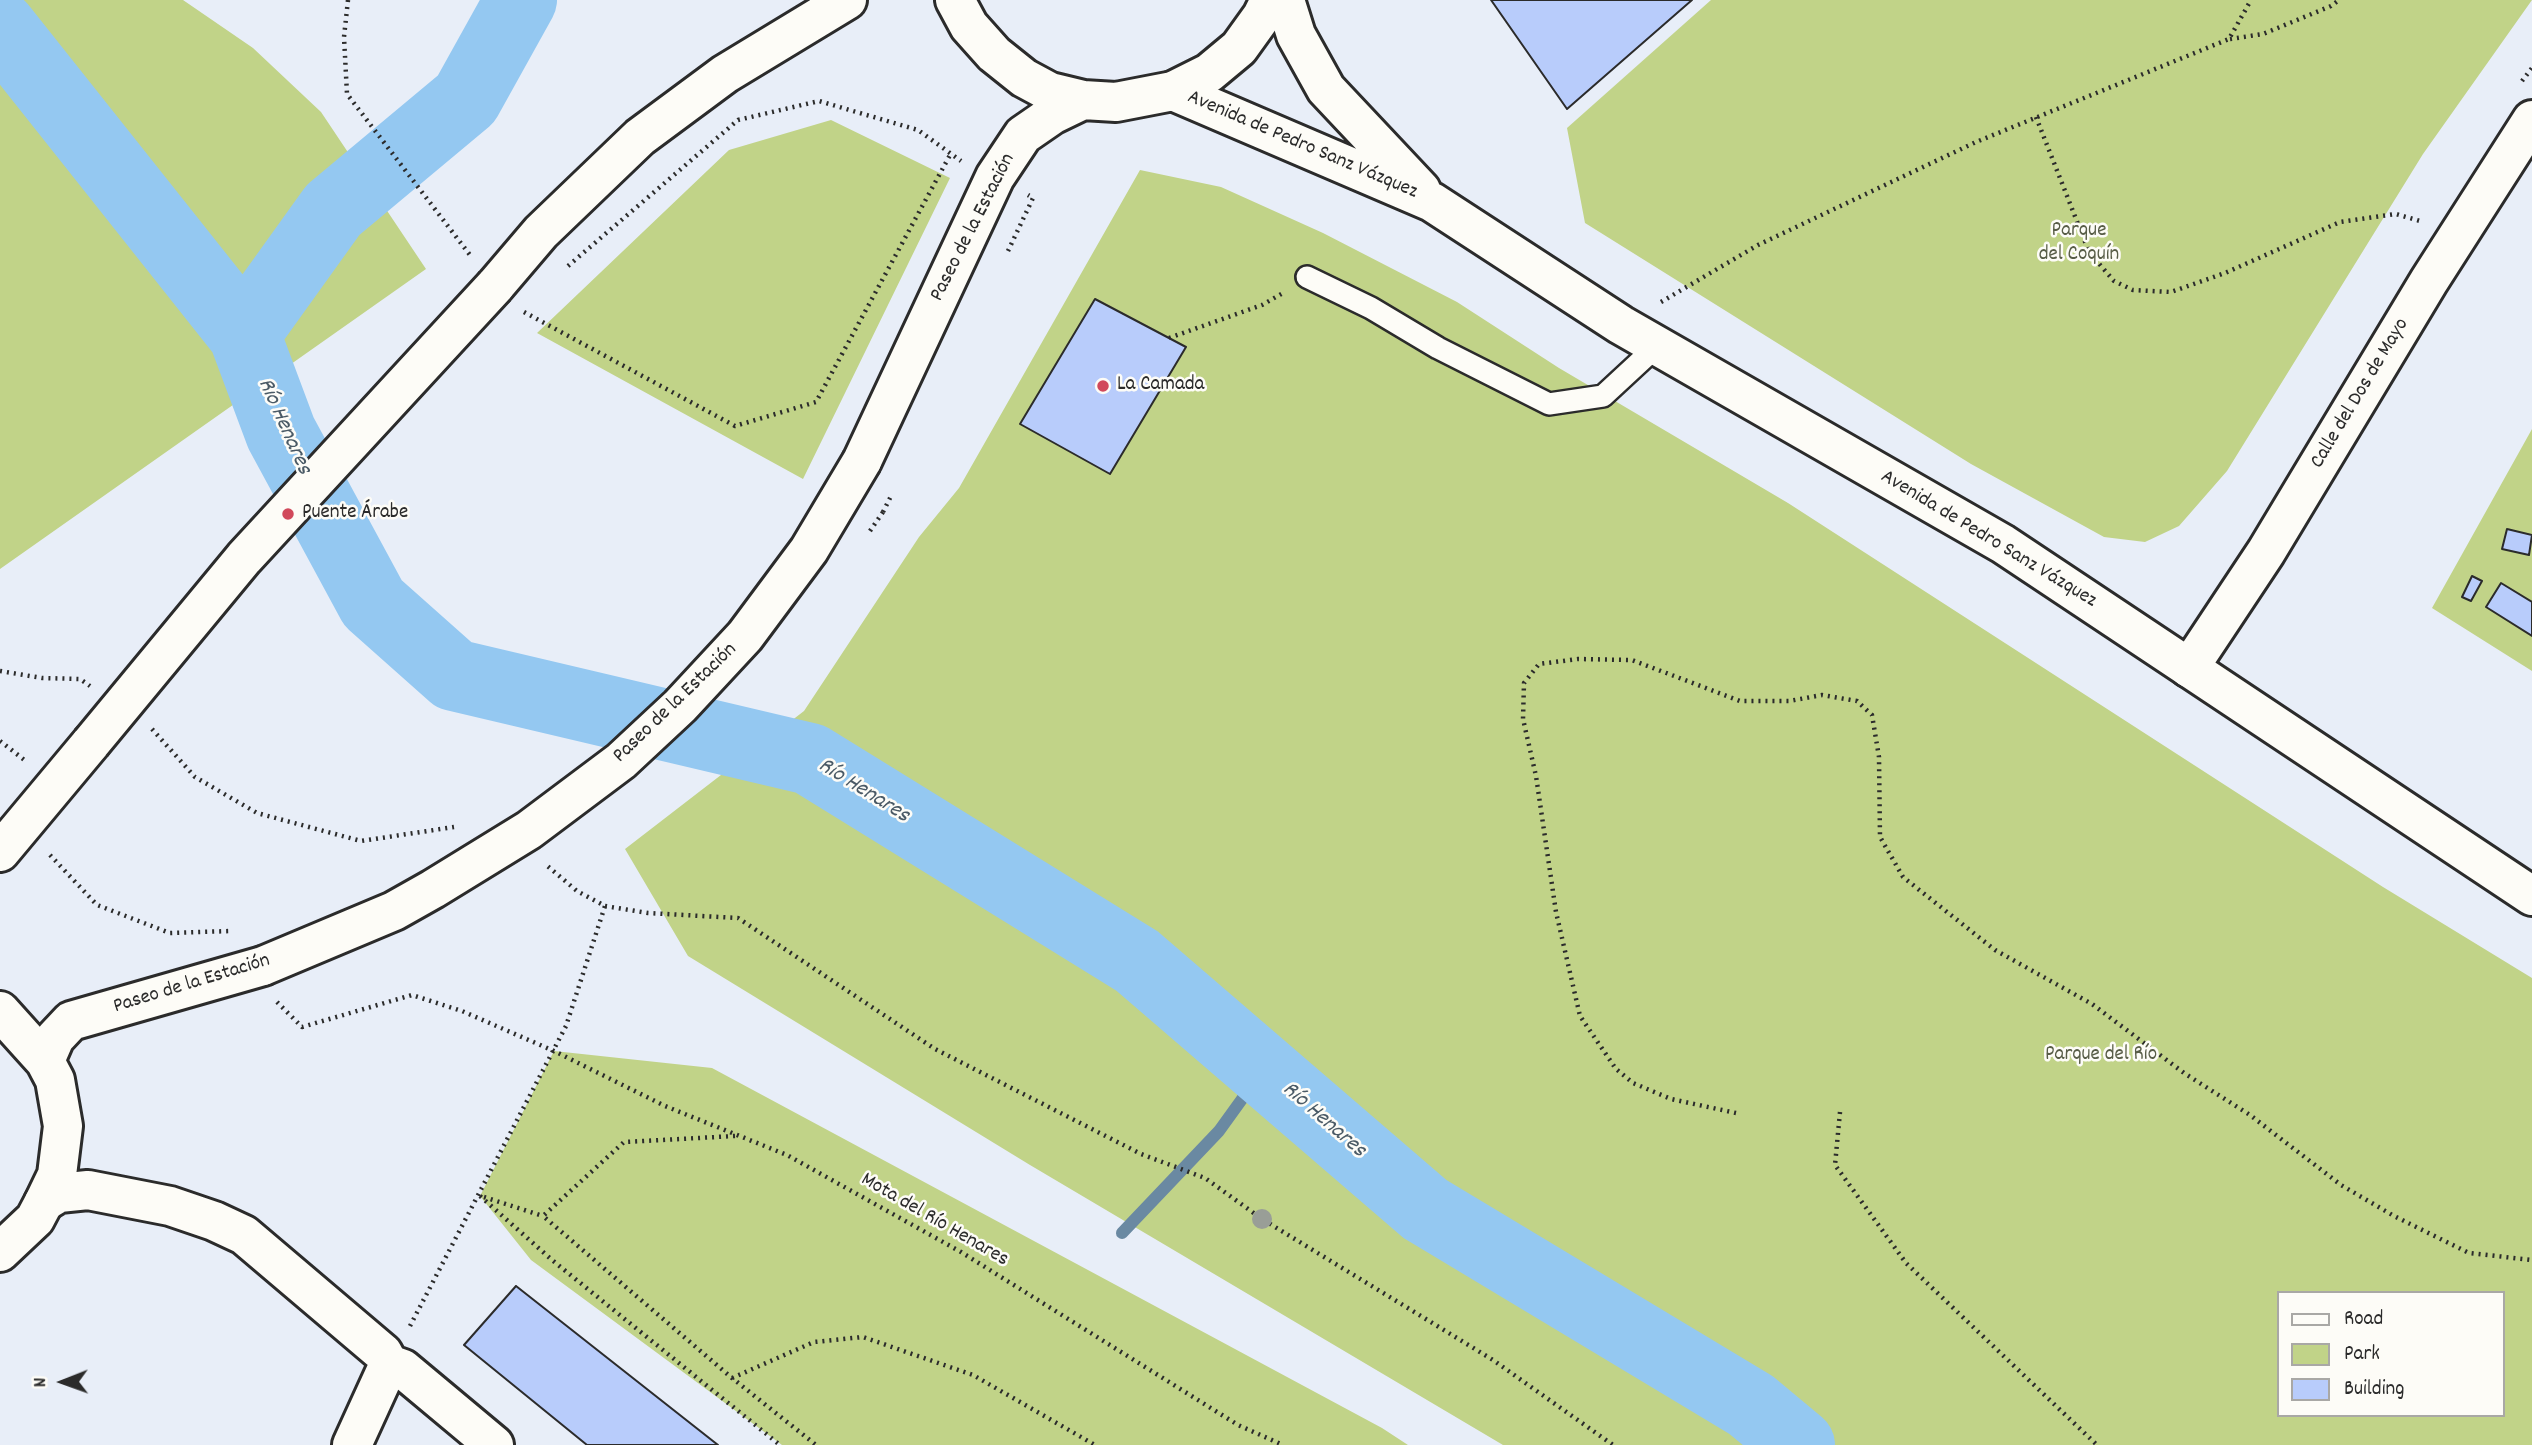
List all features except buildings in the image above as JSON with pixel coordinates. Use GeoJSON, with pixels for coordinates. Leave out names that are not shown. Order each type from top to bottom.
{"type":"FeatureCollection","features":[{"type":"Feature","properties":{"kind":"main road"},"geometry":{"type":"LineString","coordinates":[[0,852],[244,558],[495,286],[541,232],[640,137],[725,74],[847,0]]}},
{"type":"Feature","properties":{"kind":"main road"},"geometry":{"type":"LineString","coordinates":[[955,0],[969,26],[993,54],[1050,92],[1083,100],[1116,102],[1173,91],[1209,73],[1239,48],[1270,0]]}},
{"type":"Feature","properties":{"kind":"main road","name":"Avenida de Pedro Sanz Vázquez"},"geometry":{"type":"LineString","coordinates":[[1285,0],[1296,35],[1326,89],[1432,202]]}},
{"type":"Feature","properties":{"kind":"main road","name":"Avenida de Pedro Sanz Vázquez"},"geometry":{"type":"LineString","coordinates":[[1173,91],[1432,202],[1621,325],[2003,544],[2532,896]]}},
{"type":"Feature","properties":{"kind":"main road","name":"Paseo de la Estación"},"geometry":{"type":"LineString","coordinates":[[45,1060],[55,1038],[71,1021],[263,966],[394,911],[529,830],[621,761],[680,706],[745,636],[809,550],[862,461],[995,177],[1023,135],[1052,115],[1083,100]]}},
{"type":"Feature","properties":{"kind":"main road","name":"Calle del Dos de Mayo"},"geometry":{"type":"LineString","coordinates":[[2189,668],[2266,552],[2532,120]]}},
{"type":"Feature","properties":{"kind":"main road"},"geometry":{"type":"LineString","coordinates":[[0,1011],[45,1060],[55,1080],[63,1126],[57,1175],[44,1202],[35,1219],[0,1252]]}},
{"type":"Feature","properties":{"kind":"main road"},"geometry":{"type":"LineString","coordinates":[[44,1202],[59,1193],[88,1190],[170,1206],[244,1235],[383,1353],[389,1364],[403,1369],[494,1445]]}},
{"type":"Feature","properties":{"kind":"main road"},"geometry":{"type":"LineString","coordinates":[[352,1445],[389,1364]]}},
{"type":"Feature","properties":{"kind":"lane"},"geometry":{"type":"LineString","coordinates":[[1307,278],[1371,308],[1438,348],[1549,404],[1603,396],[1657,346]]}},
{"type":"Feature","properties":{"kind":"path"},"geometry":{"type":"LineString","coordinates":[[348,0],[344,37],[347,94],[495,286]]}},
{"type":"Feature","properties":{"kind":"path"},"geometry":{"type":"LineString","coordinates":[[2229,39],[2252,0]]}},
{"type":"Feature","properties":{"kind":"path"},"geometry":{"type":"LineString","coordinates":[[1621,325],[1758,246],[1976,142],[2229,39],[2263,34],[2332,6],[2339,0]]}},
{"type":"Feature","properties":{"kind":"path"},"geometry":{"type":"LineString","coordinates":[[564,270],[738,120],[819,101],[918,130],[950,155],[1033,198],[1003,261]]}},
{"type":"Feature","properties":{"kind":"path"},"geometry":{"type":"LineString","coordinates":[[2036,117],[2089,252],[2114,281],[2133,290],[2171,292],[2225,273],[2340,222],[2396,214],[2460,233]]}},
{"type":"Feature","properties":{"kind":"path"},"geometry":{"type":"LineString","coordinates":[[524,311],[735,426],[816,402],[950,155]]}},
{"type":"Feature","properties":{"kind":"path"},"geometry":{"type":"LineString","coordinates":[[1169,338],[1262,305],[1307,278]]}},
{"type":"Feature","properties":{"kind":"path"},"geometry":{"type":"LineString","coordinates":[[883,512],[895,487]]}},
{"type":"Feature","properties":{"kind":"path"},"geometry":{"type":"LineString","coordinates":[[1736,1113],[1671,1099],[1633,1083],[1616,1069],[1580,1016],[1556,912],[1536,776],[1523,719],[1524,683],[1539,664],[1578,659],[1632,660],[1740,701],[1788,701],[1822,695],[1857,701],[1872,715],[1879,757],[1880,837],[1903,877],[1995,950],[2092,1004],[2342,1185],[2393,1216],[2469,1253],[2532,1259]]}},
{"type":"Feature","properties":{"kind":"path"},"geometry":{"type":"LineString","coordinates":[[0,741],[57,785]]}},
{"type":"Feature","properties":{"kind":"path"},"geometry":{"type":"LineString","coordinates":[[47,852],[96,905],[170,933],[250,931],[263,966]]}},
{"type":"Feature","properties":{"kind":"path"},"geometry":{"type":"LineString","coordinates":[[605,906],[648,913],[738,918],[935,1049],[1141,1154],[1205,1178],[1262,1219],[1493,1360],[1613,1445]]}},
{"type":"Feature","properties":{"kind":"path","name":"Mota del Río Henares"},"geometry":{"type":"LineString","coordinates":[[263,966],[275,1001],[302,1027],[412,995],[462,1011],[554,1051],[665,1106],[787,1155],[961,1252],[1238,1425],[1283,1445]]}},
{"type":"Feature","properties":{"kind":"path"},"geometry":{"type":"LineString","coordinates":[[1840,1112],[1835,1165],[1906,1263],[2096,1445]]}},
{"type":"Feature","properties":{"kind":"path"},"geometry":{"type":"LineString","coordinates":[[543,1216],[624,1142],[740,1136]]}},
{"type":"Feature","properties":{"kind":"path"},"geometry":{"type":"LineString","coordinates":[[480,1196],[543,1216],[732,1378],[816,1445]]}},
{"type":"Feature","properties":{"kind":"path"},"geometry":{"type":"LineString","coordinates":[[389,1364],[480,1196]]}},
{"type":"Feature","properties":{"kind":"path"},"geometry":{"type":"LineString","coordinates":[[480,1196],[552,1260],[780,1445]]}},
{"type":"Feature","properties":{"kind":"path"},"geometry":{"type":"LineString","coordinates":[[732,1378],[814,1342],[863,1337],[973,1375],[1095,1445]]}},
{"type":"Feature","properties":{"kind":"green space"},"geometry":{"type":"Polygon","coordinates":[[[0,0],[183,0],[253,48],[321,112],[426,269],[0,569],[0,0]]]}},
{"type":"Feature","properties":{"kind":"green space","name":"Parque del Coquín"},"geometry":{"type":"Polygon","coordinates":[[[1711,0],[2532,0],[2423,154],[2227,471],[2179,526],[2145,542],[2104,537],[1971,464],[1585,223],[1567,128],[1711,0]]]}},
{"type":"Feature","properties":{"kind":"green space"},"geometry":{"type":"Polygon","coordinates":[[[831,120],[950,178],[803,479],[537,333],[729,150],[831,120]]]}},
{"type":"Feature","properties":{"kind":"green space","name":"Parque del Río"},"geometry":{"type":"Polygon","coordinates":[[[1140,170],[1221,187],[1323,233],[1457,302],[1559,368],[1788,503],[2383,887],[2532,978],[2532,1445],[1503,1445],[1030,1165],[688,956],[625,849],[804,711],[919,537],[959,488],[1140,170]]]}},
{"type":"Feature","properties":{"kind":"green space"},"geometry":{"type":"Polygon","coordinates":[[[2532,429],[2532,671],[2432,608],[2532,429]]]}},
{"type":"Feature","properties":{"kind":"green space"},"geometry":{"type":"Polygon","coordinates":[[[554,1051],[712,1068],[1382,1428],[1408,1445],[782,1445],[531,1260],[480,1196],[554,1051]]]}},
{"type":"Feature","properties":{"kind":"waterway"},"geometry":{"type":"LineString","coordinates":[[244,334],[333,210],[466,99],[521,0]]}},
{"type":"Feature","properties":{"kind":"waterway","name":"Río Henares"},"geometry":{"type":"LineString","coordinates":[[0,27],[244,334],[281,433],[373,603],[454,675],[810,759],[1137,961],[1425,1209],[1751,1405],[1799,1445]]}},
{"type":"Feature","properties":{"kind":"waterway"},"geometry":{"type":"LineString","coordinates":[[1122,1233],[1219,1131],[1263,1070]]}},
{"type":"Feature","properties":{"kind":"place","name":"La Camada"},"geometry":{"type":"Point","coordinates":[1103,386]}},
{"type":"Feature","properties":{"kind":"place","name":"Puente Árabe"},"geometry":{"type":"Point","coordinates":[288,514]}}]}
